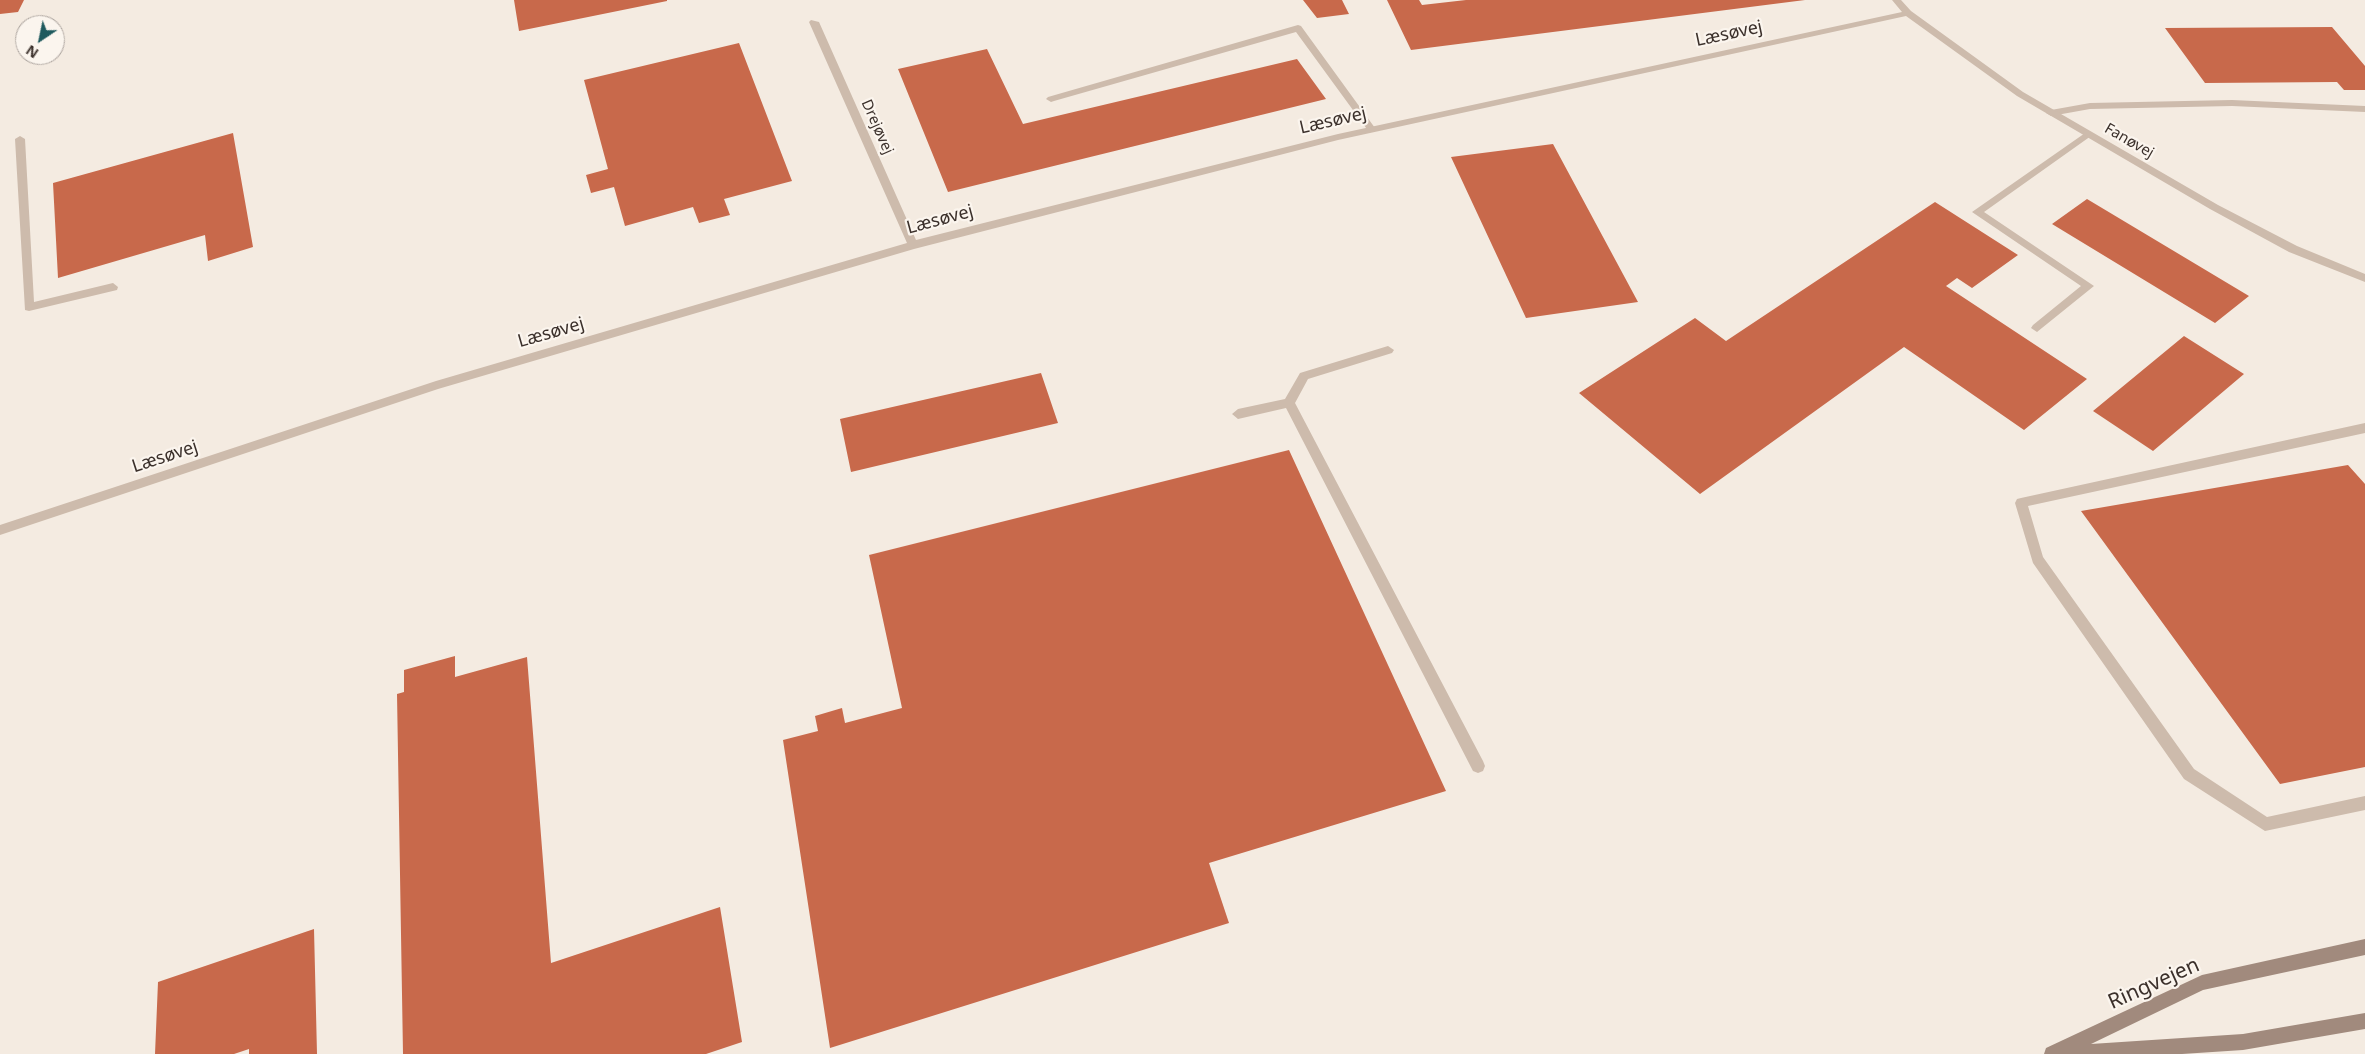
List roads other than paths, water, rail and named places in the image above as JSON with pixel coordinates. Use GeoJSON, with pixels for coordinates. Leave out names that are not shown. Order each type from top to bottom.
{"type":"FeatureCollection","features":[{"type":"Feature","properties":{"kind":"main road","name":"Ringvejen"},"geometry":{"type":"LineString","coordinates":[[2052,1054],[2202,983],[2365,947]]}},
{"type":"Feature","properties":{"kind":"main road"},"geometry":{"type":"LineString","coordinates":[[2060,1054],[2242,1042],[2365,1021]]}},
{"type":"Feature","properties":{"kind":"street","name":"Fanøvej"},"geometry":{"type":"LineString","coordinates":[[1896,0],[1908,13],[2020,94],[2052,113],[2214,208],[2293,249],[2365,278]]}},
{"type":"Feature","properties":{"kind":"street","name":"Læsøvej"},"geometry":{"type":"LineString","coordinates":[[0,530],[436,385],[913,245],[1372,130],[1908,13]]}},
{"type":"Feature","properties":{"kind":"street","name":"Drejøvej"},"geometry":{"type":"LineString","coordinates":[[814,22],[913,245]]}},
{"type":"Feature","properties":{"kind":"street"},"geometry":{"type":"LineString","coordinates":[[1051,99],[1298,28],[1372,130]]}},
{"type":"Feature","properties":{"kind":"street"},"geometry":{"type":"LineString","coordinates":[[2052,113],[2090,106],[2232,103],[2365,109]]}},
{"type":"Feature","properties":{"kind":"street"},"geometry":{"type":"LineString","coordinates":[[2038,328],[2088,286],[1977,212],[2088,134]]}},
{"type":"Feature","properties":{"kind":"street"},"geometry":{"type":"LineString","coordinates":[[20,138],[29,307],[113,287]]}},
{"type":"Feature","properties":{"kind":"street"},"geometry":{"type":"LineString","coordinates":[[1238,414],[1289,403],[1304,376],[1388,350]]}},
{"type":"Feature","properties":{"kind":"street"},"geometry":{"type":"LineString","coordinates":[[1289,403],[1478,766]]}},
{"type":"Feature","properties":{"kind":"street"},"geometry":{"type":"LineString","coordinates":[[2365,428],[2021,503],[2037,559],[2188,774],[2265,824],[2365,802]]}}]}
